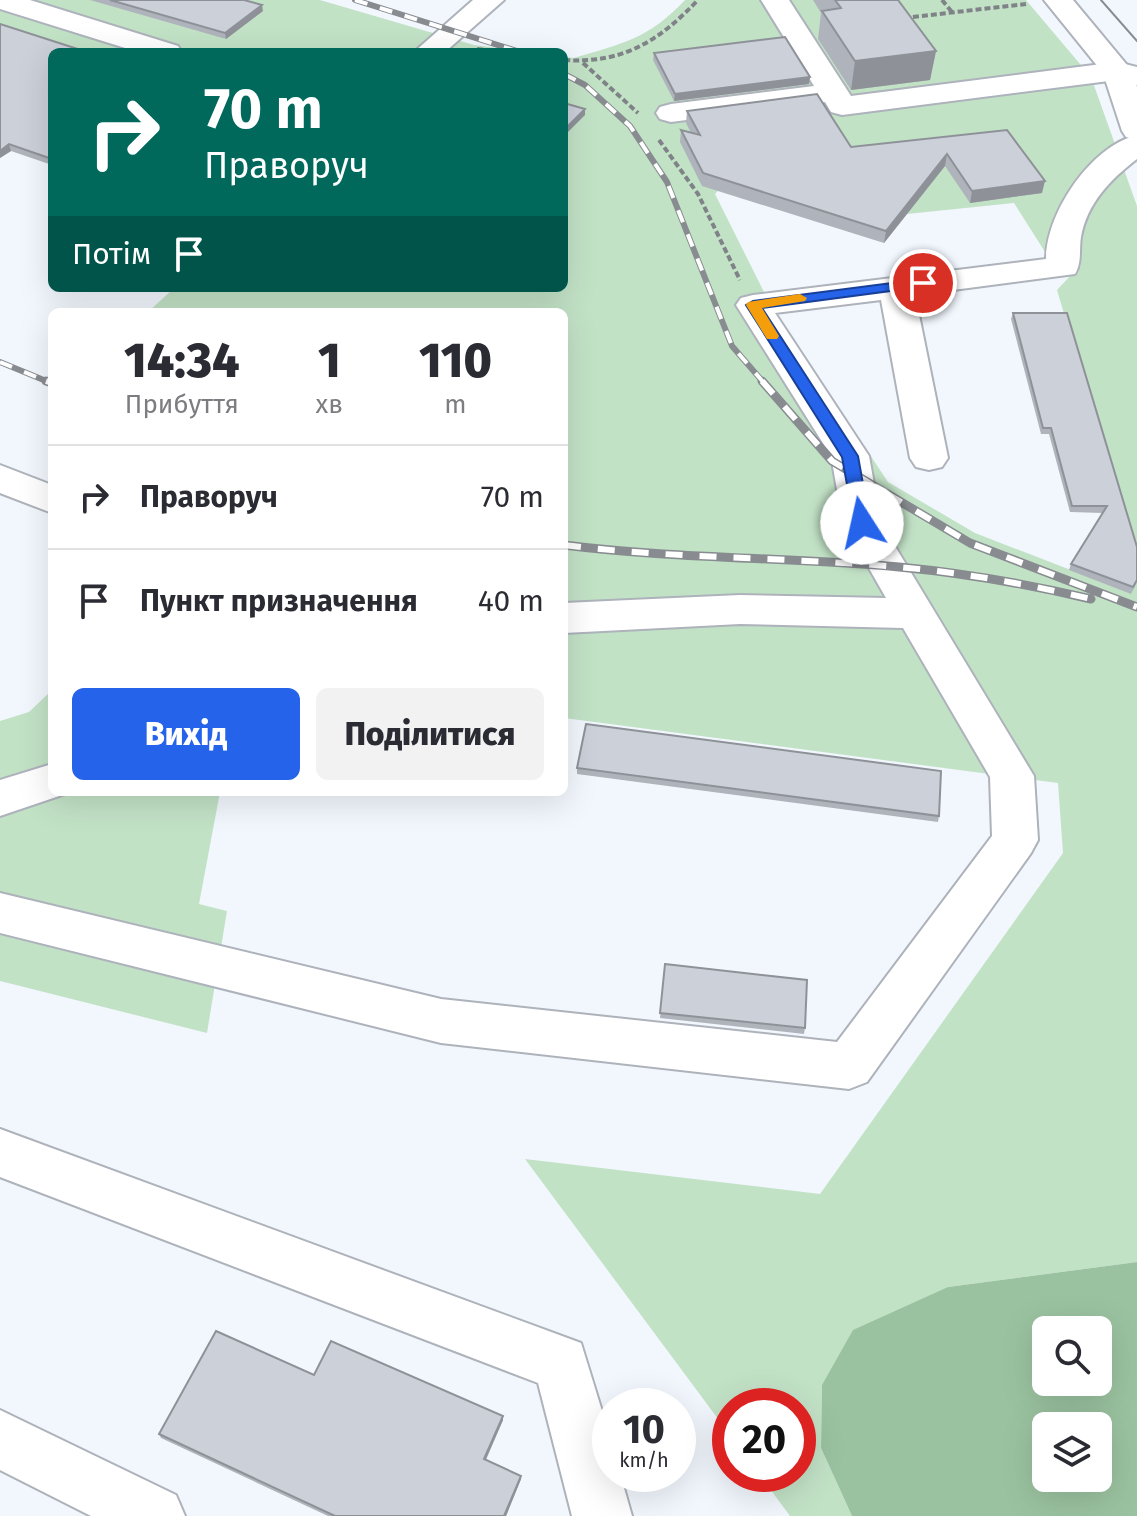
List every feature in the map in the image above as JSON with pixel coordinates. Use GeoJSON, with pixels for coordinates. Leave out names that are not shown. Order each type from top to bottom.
{"type":"FeatureCollection","features":[{"type":"Feature","properties":{"kind":"main road"},"geometry":{"type":"LineString","coordinates":[[1,0],[155,48]]}},
{"type":"Feature","properties":{"kind":"main road"},"geometry":{"type":"LineString","coordinates":[[433,48],[490,0]]}},
{"type":"Feature","properties":{"kind":"main road"},"geometry":{"type":"LineString","coordinates":[[775,0],[842,106],[1127,73]]}},
{"type":"Feature","properties":{"kind":"main road"},"geometry":{"type":"LineString","coordinates":[[1048,1],[1127,73],[1137,131]]}},
{"type":"Feature","properties":{"kind":"main road"},"geometry":{"type":"LineString","coordinates":[[664,125],[834,92]]}},
{"type":"Feature","properties":{"kind":"main road"},"geometry":{"type":"LineString","coordinates":[[0,913],[441,1021],[849,1066],[1015,840],[1012,776],[862,523],[850,456],[753,305],[1063,267],[1062,242],[1072,208],[1087,188],[1137,144]]}},
{"type":"Feature","properties":{"kind":"main road"},"geometry":{"type":"LineString","coordinates":[[896,287],[929,458]]}},
{"type":"Feature","properties":{"kind":"main road"},"geometry":{"type":"LineString","coordinates":[[0,478],[48,498]]}},
{"type":"Feature","properties":{"kind":"main road"},"geometry":{"type":"LineString","coordinates":[[568,618],[667,609],[726,608],[813,608],[916,614]]}},
{"type":"Feature","properties":{"kind":"main road"},"geometry":{"type":"LineString","coordinates":[[0,798],[48,782]]}},
{"type":"Feature","properties":{"kind":"main road"},"geometry":{"type":"LineString","coordinates":[[0,1153],[561,1363],[602,1516]]}},
{"type":"Feature","properties":{"kind":"main road"},"geometry":{"type":"LineString","coordinates":[[0,1439],[155,1516]]}},
{"type":"Feature","properties":{"kind":"path"},"geometry":{"type":"LineString","coordinates":[[568,61],[583,63],[645,44],[670,29],[698,0]]}},
{"type":"Feature","properties":{"kind":"path"},"geometry":{"type":"LineString","coordinates":[[942,0],[952,13]]}},
{"type":"Feature","properties":{"kind":"path"},"geometry":{"type":"LineString","coordinates":[[904,18],[1048,1]]}},
{"type":"Feature","properties":{"kind":"path"},"geometry":{"type":"LineString","coordinates":[[898,9],[913,31]]}},
{"type":"Feature","properties":{"kind":"path"},"geometry":{"type":"LineString","coordinates":[[583,63],[641,116]]}},
{"type":"Feature","properties":{"kind":"path"},"geometry":{"type":"LineString","coordinates":[[664,125],[753,305]]}},
{"type":"Feature","properties":{"kind":"green space"},"geometry":{"type":"Polygon","coordinates":[[[0,0],[320,0],[474,45],[497,48],[57,48],[0,30],[0,0]]]}},
{"type":"Feature","properties":{"kind":"green space"},"geometry":{"type":"Polygon","coordinates":[[[685,0],[1026,0],[1091,77],[1137,206],[1137,561],[1057,290],[1072,274],[1047,255],[1014,203],[907,214],[743,164],[715,194],[769,302],[888,482],[975,533],[1130,593],[1137,582],[1137,1262],[948,1287],[822,1385],[821,1448],[852,1516],[790,1516],[772,1492],[816,1492],[816,1388],[712,1388],[712,1411],[525,1159],[820,1194],[1063,853],[1058,783],[568,719],[568,308],[152,308],[170,292],[568,292],[568,57],[634,38],[659,23],[685,0]]]}},
{"type":"Feature","properties":{"kind":"green space"},"geometry":{"type":"Polygon","coordinates":[[[48,694],[48,796],[219,796],[199,904],[227,911],[207,1033],[0,981],[0,721],[29,712],[48,694]]]}},
{"type":"Feature","properties":{"kind":"green space"},"geometry":{"type":"Polygon","coordinates":[[[1137,1262],[1137,1516],[852,1516],[821,1448],[822,1385],[853,1330],[948,1287],[1137,1262]]]}},
{"type":"Feature","properties":{"kind":"building"},"geometry":{"type":"Polygon","coordinates":[[[110,0],[244,0],[262,5],[225,33],[110,0]]]}},
{"type":"Feature","properties":{"kind":"building"},"geometry":{"type":"Polygon","coordinates":[[[835,0],[898,0],[936,51],[855,61],[822,11],[841,8],[835,0]]]}},
{"type":"Feature","properties":{"kind":"building"},"geometry":{"type":"Polygon","coordinates":[[[0,24],[75,48],[48,48],[48,158],[9,144],[0,151],[0,24]]]}},
{"type":"Feature","properties":{"kind":"building"},"geometry":{"type":"Polygon","coordinates":[[[785,37],[810,77],[675,94],[654,53],[785,37]]]}},
{"type":"Feature","properties":{"kind":"building"},"geometry":{"type":"Polygon","coordinates":[[[817,94],[851,147],[1007,130],[1045,181],[972,191],[947,154],[886,231],[703,173],[681,130],[700,135],[687,111],[817,94]]]}},
{"type":"Feature","properties":{"kind":"building"},"geometry":{"type":"Polygon","coordinates":[[[568,104],[585,109],[568,126],[568,104]]]}},
{"type":"Feature","properties":{"kind":"building"},"geometry":{"type":"Polygon","coordinates":[[[1013,313],[1067,313],[1137,547],[1137,580],[1133,587],[1071,564],[1107,506],[1072,506],[1051,428],[1043,428],[1013,313]]]}},
{"type":"Feature","properties":{"kind":"building"},"geometry":{"type":"Polygon","coordinates":[[[586,724],[941,771],[939,816],[577,768],[586,724]]]}},
{"type":"Feature","properties":{"kind":"building"},"geometry":{"type":"Polygon","coordinates":[[[665,964],[807,980],[805,1028],[660,1013],[665,964]]]}},
{"type":"Feature","properties":{"kind":"building"},"geometry":{"type":"Polygon","coordinates":[[[216,1331],[314,1375],[331,1341],[503,1416],[484,1459],[521,1476],[504,1516],[335,1516],[159,1434],[216,1331]]]}},
{"type":"Feature","properties":{"kind":"tram line"},"geometry":{"type":"LineString","coordinates":[[1101,0],[1137,41]]}},
{"type":"Feature","properties":{"kind":"railway"},"geometry":{"type":"LineString","coordinates":[[355,0],[507,48]]}},
{"type":"Feature","properties":{"kind":"railway"},"geometry":{"type":"LineString","coordinates":[[568,76],[585,85],[630,126],[667,182],[732,346],[764,383]]}},
{"type":"Feature","properties":{"kind":"railway"},"geometry":{"type":"LineString","coordinates":[[0,362],[47,381]]}},
{"type":"Feature","properties":{"kind":"railway"},"geometry":{"type":"LineString","coordinates":[[762,381],[832,461],[970,543],[1137,607]]}},
{"type":"Feature","properties":{"kind":"railway"},"geometry":{"type":"LineString","coordinates":[[568,545],[923,569],[1091,599]]}},
{"type":"Feature","properties":{"kind":"slow traffic"},"geometry":{"type":"LineString","coordinates":[[772,336],[753,305],[800,298]]}},
{"type":"Feature","properties":{"kind":"route"},"geometry":{"type":"LineString","coordinates":[[862,523],[850,456],[753,305],[923,283]]}}]}
